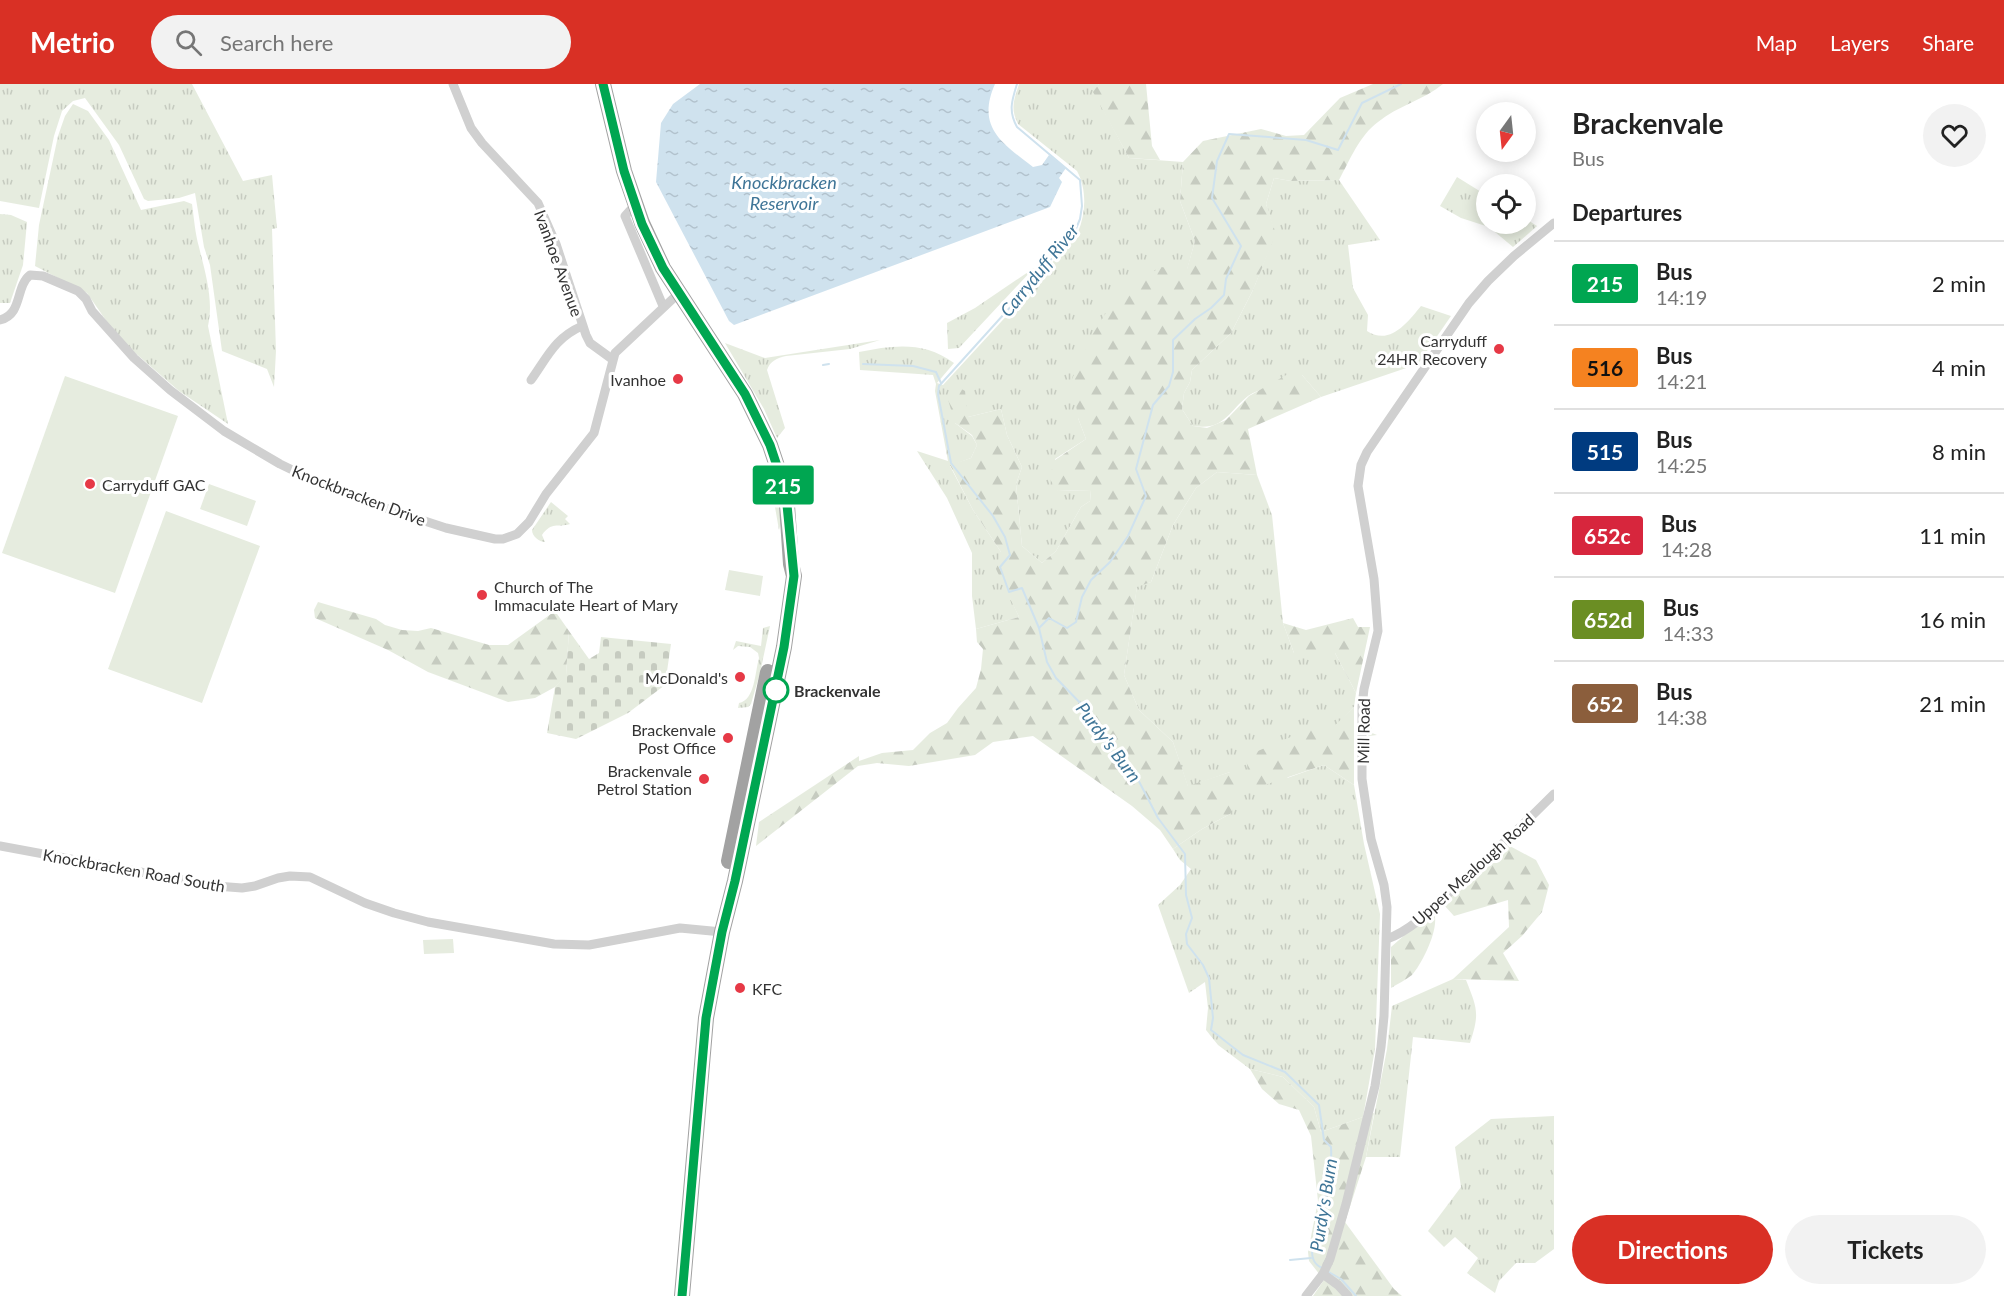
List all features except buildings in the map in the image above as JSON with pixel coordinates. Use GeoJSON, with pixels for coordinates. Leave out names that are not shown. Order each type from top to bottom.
{"type":"FeatureCollection","features":[{"type":"Feature","properties":{"kind":"highway"},"geometry":{"type":"LineString","coordinates":[[603,84],[624,171],[635,205],[663,268],[745,394],[770,445],[787,505],[791,564],[794,576],[793,595],[767,731],[722,932],[706,1018],[682,1296]]}},
{"type":"Feature","properties":{"kind":"highway"},"geometry":{"type":"LineString","coordinates":[[722,932],[717,918],[774,645],[786,574],[791,564]]}},
{"type":"Feature","properties":{"kind":"highway"},"geometry":{"type":"LineString","coordinates":[[734,831],[741,828],[757,752],[767,731]]}},
{"type":"Feature","properties":{"kind":"street","name":"Ivanhoe Avenue"},"geometry":{"type":"LineString","coordinates":[[453,84],[471,128],[538,203],[556,244],[590,344],[612,358]]}},
{"type":"Feature","properties":{"kind":"street"},"geometry":{"type":"LineString","coordinates":[[635,205],[625,216],[663,306]]}},
{"type":"Feature","properties":{"kind":"street","name":"Mill Road"},"geometry":{"type":"LineString","coordinates":[[1306,1296],[1323,1274],[1330,1258],[1358,1158],[1376,1076],[1384,1016],[1387,906],[1384,885],[1371,839],[1362,779],[1362,706],[1378,631],[1374,579],[1358,486],[1361,465],[1378,435],[1469,303],[1488,280],[1554,223]]}},
{"type":"Feature","properties":{"kind":"street","name":"Knockbracken Drive"},"geometry":{"type":"LineString","coordinates":[[0,320],[11,315],[26,278],[30,275],[43,276],[78,291],[86,299],[92,311],[134,358],[170,390],[224,431],[280,464],[319,483],[446,528],[495,539],[511,537],[523,530],[546,494],[594,433],[612,358]]}},
{"type":"Feature","properties":{"kind":"street"},"geometry":{"type":"LineString","coordinates":[[612,358],[619,347],[679,293]]}},
{"type":"Feature","properties":{"kind":"street","name":"Ivanhoe Avenue"},"geometry":{"type":"LineString","coordinates":[[531,380],[560,339],[568,332],[582,326]]}},
{"type":"Feature","properties":{"kind":"street","name":"Upper Mealough Road"},"geometry":{"type":"LineString","coordinates":[[1387,939],[1404,931],[1438,903],[1554,794]]}},
{"type":"Feature","properties":{"kind":"street","name":"Knockbracken Road South"},"geometry":{"type":"LineString","coordinates":[[0,846],[223,887],[255,886],[290,876],[310,877],[394,914],[554,944],[589,945],[680,928],[722,932]]}},
{"type":"Feature","properties":{"kind":"street"},"geometry":{"type":"LineString","coordinates":[[1323,1274],[1348,1296]]}},
{"type":"Feature","properties":{"kind":"green space"},"geometry":{"type":"Polygon","coordinates":[[[0,84],[192,84],[243,181],[272,175],[277,228],[272,229],[276,351],[274,387],[267,369],[222,351],[210,265],[204,247],[195,193],[179,198],[148,201],[144,199],[119,145],[85,98],[73,101],[62,111],[54,136],[39,208],[0,201],[0,84]]]}},
{"type":"Feature","properties":{"kind":"green space"},"geometry":{"type":"Polygon","coordinates":[[[1019,84],[1099,84],[1094,92],[1129,158],[1183,162],[1180,201],[1195,241],[1187,270],[1078,418],[1086,439],[1055,459],[1058,491],[1091,490],[1090,501],[1081,507],[1056,551],[1042,563],[1022,546],[1016,484],[1022,467],[1007,435],[1001,409],[968,417],[955,423],[972,436],[977,445],[971,458],[950,466],[973,510],[1001,552],[1010,597],[1019,617],[976,629],[972,596],[972,553],[947,498],[917,451],[948,461],[933,375],[860,370],[859,352],[897,347],[931,351],[954,363],[937,383],[943,385],[1012,310],[1078,232],[1083,217],[1084,201],[1080,178],[1077,171],[1018,124],[1013,109],[1019,84]]]}},
{"type":"Feature","properties":{"kind":"green space"},"geometry":{"type":"Polygon","coordinates":[[[1099,84],[1146,84],[1152,146],[1160,160],[1129,158],[1093,92],[1099,84]]]}},
{"type":"Feature","properties":{"kind":"green space"},"geometry":{"type":"Polygon","coordinates":[[[1373,84],[1443,84],[1385,116],[1371,128],[1365,134],[1339,180],[1291,181],[1274,178],[1266,204],[1276,234],[1253,290],[1231,333],[1192,370],[1190,382],[1184,393],[1182,409],[1193,426],[1207,428],[1226,420],[1249,396],[1288,374],[1302,375],[1321,397],[1248,429],[1257,475],[1217,472],[1196,488],[1173,525],[1151,582],[1137,587],[1124,675],[1139,710],[1173,742],[1188,786],[1230,772],[1239,782],[1238,802],[1230,814],[1202,829],[1173,849],[1160,830],[1132,806],[1033,736],[993,742],[975,755],[909,766],[877,763],[858,766],[756,846],[759,822],[859,756],[859,761],[882,753],[913,750],[930,733],[947,723],[976,688],[983,649],[977,642],[976,629],[1019,617],[996,569],[1001,552],[973,510],[950,465],[971,458],[977,445],[972,435],[955,423],[947,396],[953,384],[965,391],[968,417],[1001,409],[1007,435],[1022,467],[1016,484],[1022,546],[1042,563],[1056,551],[1081,507],[1090,501],[1091,490],[1058,491],[1049,478],[1055,460],[1086,439],[1078,418],[1072,379],[1091,337],[1114,300],[1160,267],[1187,269],[1195,241],[1180,201],[1183,162],[1203,141],[1261,129],[1286,136],[1304,135],[1340,98],[1373,84]]]}},
{"type":"Feature","properties":{"kind":"green space"},"geometry":{"type":"Polygon","coordinates":[[[73,104],[88,111],[109,140],[141,210],[184,201],[192,204],[196,236],[209,296],[208,326],[228,424],[179,391],[133,351],[112,329],[87,293],[35,266],[39,225],[58,136],[65,116],[73,104]]]}},
{"type":"Feature","properties":{"kind":"green space"},"geometry":{"type":"Polygon","coordinates":[[[1457,177],[1476,189],[1476,223],[1461,218],[1440,206],[1457,177]]]}},
{"type":"Feature","properties":{"kind":"green space"},"geometry":{"type":"Polygon","coordinates":[[[1274,178],[1291,181],[1339,180],[1380,240],[1348,245],[1353,288],[1368,315],[1367,331],[1383,336],[1391,334],[1404,325],[1421,306],[1451,316],[1418,364],[1321,397],[1302,375],[1253,393],[1219,423],[1212,426],[1193,426],[1182,409],[1184,393],[1190,382],[1192,370],[1231,333],[1253,290],[1275,234],[1266,204],[1274,178]]]}},
{"type":"Feature","properties":{"kind":"green space"},"geometry":{"type":"Polygon","coordinates":[[[0,214],[11,215],[27,222],[23,265],[10,303],[0,303],[0,214]]]}},
{"type":"Feature","properties":{"kind":"green space"},"geometry":{"type":"Polygon","coordinates":[[[1497,234],[1528,234],[1513,247],[1497,234]]]}},
{"type":"Feature","properties":{"kind":"green space"},"geometry":{"type":"Polygon","coordinates":[[[1034,268],[959,348],[948,349],[947,323],[975,308],[1034,268]]]}},
{"type":"Feature","properties":{"kind":"green space"},"geometry":{"type":"Polygon","coordinates":[[[880,340],[850,349],[786,356],[772,362],[767,370],[785,428],[777,438],[764,409],[725,343],[765,358],[880,340]]]}},
{"type":"Feature","properties":{"kind":"green space","name":"Carryduff GAC"},"geometry":{"type":"Polygon","coordinates":[[[65,376],[178,416],[115,593],[2,553],[65,376]]]}},
{"type":"Feature","properties":{"kind":"green space"},"geometry":{"type":"Polygon","coordinates":[[[766,470],[773,481],[778,498],[781,516],[779,530],[772,490],[766,470]]]}},
{"type":"Feature","properties":{"kind":"green space"},"geometry":{"type":"Polygon","coordinates":[[[1217,472],[1257,475],[1272,515],[1283,623],[1294,653],[1335,653],[1356,693],[1354,707],[1287,778],[1324,765],[1354,785],[1364,844],[1380,914],[1375,1049],[1363,1117],[1321,1132],[1314,1107],[1283,1077],[1250,1069],[1218,1045],[1206,1030],[1208,1008],[1205,982],[1189,993],[1158,905],[1180,885],[1191,869],[1180,860],[1173,849],[1202,829],[1230,814],[1230,772],[1188,787],[1173,742],[1139,710],[1124,675],[1137,586],[1151,582],[1173,525],[1196,488],[1217,472]]]}},
{"type":"Feature","properties":{"kind":"green space","name":"Carryduff GAC"},"geometry":{"type":"Polygon","coordinates":[[[209,484],[256,501],[247,526],[200,509],[209,484]]]}},
{"type":"Feature","properties":{"kind":"green space"},"geometry":{"type":"Polygon","coordinates":[[[551,502],[568,516],[565,519],[570,524],[549,528],[542,535],[545,542],[543,542],[538,540],[532,530],[551,502]]]}},
{"type":"Feature","properties":{"kind":"green space","name":"Carryduff GAC"},"geometry":{"type":"Polygon","coordinates":[[[166,511],[260,546],[202,703],[108,669],[166,511]]]}},
{"type":"Feature","properties":{"kind":"green space"},"geometry":{"type":"Polygon","coordinates":[[[729,570],[763,576],[760,596],[725,590],[729,570]]]}},
{"type":"Feature","properties":{"kind":"green space"},"geometry":{"type":"Polygon","coordinates":[[[318,602],[376,619],[385,625],[402,630],[418,631],[431,628],[489,645],[508,645],[555,611],[569,631],[566,676],[555,687],[535,698],[508,702],[428,672],[388,650],[315,618],[314,610],[318,602]]]}},
{"type":"Feature","properties":{"kind":"green space"},"geometry":{"type":"Polygon","coordinates":[[[1353,618],[1358,627],[1370,627],[1356,693],[1335,653],[1294,653],[1283,623],[1306,630],[1353,618]]]}},
{"type":"Feature","properties":{"kind":"green space"},"geometry":{"type":"Polygon","coordinates":[[[770,626],[751,704],[748,707],[738,708],[739,703],[748,697],[751,691],[759,658],[758,653],[750,647],[738,646],[733,650],[736,641],[761,646],[763,628],[770,626]]]}},
{"type":"Feature","properties":{"kind":"green space"},"geometry":{"type":"Polygon","coordinates":[[[569,631],[589,659],[599,653],[601,637],[671,644],[665,685],[628,713],[576,739],[547,733],[555,687],[566,675],[569,631]]]}},
{"type":"Feature","properties":{"kind":"green space"},"geometry":{"type":"Polygon","coordinates":[[[1367,691],[1372,733],[1377,735],[1369,736],[1365,732],[1367,691]]]}},
{"type":"Feature","properties":{"kind":"green space"},"geometry":{"type":"Polygon","coordinates":[[[1354,707],[1354,785],[1324,765],[1250,790],[1246,756],[1312,728],[1326,734],[1354,707]]]}},
{"type":"Feature","properties":{"kind":"green space"},"geometry":{"type":"Polygon","coordinates":[[[1508,845],[1536,860],[1549,885],[1542,912],[1522,936],[1503,953],[1519,981],[1453,979],[1509,927],[1508,900],[1454,916],[1444,905],[1434,913],[1432,936],[1416,970],[1410,977],[1391,988],[1391,947],[1508,845]]]}},
{"type":"Feature","properties":{"kind":"green space"},"geometry":{"type":"Polygon","coordinates":[[[453,939],[454,953],[424,954],[423,940],[453,939]]]}},
{"type":"Feature","properties":{"kind":"green space"},"geometry":{"type":"Polygon","coordinates":[[[1453,979],[1466,980],[1475,1004],[1476,1017],[1470,1043],[1413,1037],[1400,1157],[1366,1157],[1387,1049],[1392,1006],[1453,979]]]}},
{"type":"Feature","properties":{"kind":"green space"},"geometry":{"type":"Polygon","coordinates":[[[1250,1069],[1283,1077],[1314,1107],[1321,1132],[1374,1113],[1366,1157],[1345,1222],[1394,1289],[1402,1296],[1313,1296],[1324,1280],[1309,1261],[1308,1252],[1318,1201],[1311,1136],[1299,1110],[1279,1104],[1262,1089],[1250,1069]]]}},
{"type":"Feature","properties":{"kind":"green space"},"geometry":{"type":"Polygon","coordinates":[[[1554,1116],[1554,1249],[1535,1263],[1516,1263],[1499,1281],[1495,1293],[1467,1273],[1478,1258],[1455,1237],[1444,1247],[1428,1231],[1461,1187],[1455,1147],[1491,1119],[1554,1116]]]}},
{"type":"Feature","properties":{"kind":"water","name":"Knockbracken Reservoir"},"geometry":{"type":"Polygon","coordinates":[[[700,84],[995,84],[990,99],[990,123],[1002,142],[1033,167],[1042,165],[1049,155],[1066,168],[1059,178],[1062,182],[1050,207],[734,325],[729,321],[656,182],[661,123],[673,104],[700,84]]]}},
{"type":"Feature","properties":{"kind":"waterway","name":"Purdy's Burn"},"geometry":{"type":"LineString","coordinates":[[1017,84],[1012,106],[1014,121],[1017,127],[1080,180],[1082,206],[1080,219],[1075,231],[939,386],[938,394],[951,463],[993,516],[1005,537],[1010,555],[1000,567],[1009,592],[1022,588],[1039,628],[1047,662],[1056,678],[1087,710],[1098,734],[1113,753],[1132,768],[1158,818],[1185,854],[1186,895],[1192,918],[1186,934],[1187,944],[1203,965],[1209,978],[1213,1018],[1211,1030],[1243,1055],[1285,1072],[1319,1105],[1324,1140],[1331,1147],[1328,1186],[1312,1250],[1314,1261],[1322,1268]]}},
{"type":"Feature","properties":{"kind":"waterway"},"geometry":{"type":"LineString","coordinates":[[1039,628],[1049,618],[1067,628],[1076,622],[1082,597],[1091,580],[1110,562],[1128,536],[1146,496],[1136,469],[1153,405],[1169,386],[1173,372],[1173,340],[1224,295],[1226,279],[1241,246],[1212,198],[1217,161],[1229,134],[1306,140],[1338,150],[1362,103],[1401,84]]}},
{"type":"Feature","properties":{"kind":"waterway"},"geometry":{"type":"LineString","coordinates":[[823,365],[829,364]]}},
{"type":"Feature","properties":{"kind":"waterway"},"geometry":{"type":"LineString","coordinates":[[863,364],[913,366],[936,372],[941,383]]}},
{"type":"Feature","properties":{"kind":"waterway"},"geometry":{"type":"LineString","coordinates":[[1290,1260],[1311,1258]]}},
{"type":"Feature","properties":{"kind":"waterway","name":"Purdy's Burn"},"geometry":{"type":"LineString","coordinates":[[1327,1271],[1341,1279],[1356,1296]]}},
{"type":"Feature","properties":{"kind":"bus line","name":"215"},"geometry":{"type":"LineString","coordinates":[[603,84],[624,171],[642,224],[672,284],[745,394],[770,445],[787,505],[791,564],[794,576],[784,647],[735,881],[722,932],[706,1018],[682,1296]]}},
{"type":"Feature","properties":{"kind":"place","name":"Carryduff 24HR Recovery"},"geometry":{"type":"Point","coordinates":[1499,349]}},
{"type":"Feature","properties":{"kind":"place","name":"Ivanhoe"},"geometry":{"type":"Point","coordinates":[678,379]}},
{"type":"Feature","properties":{"kind":"place","name":"Carryduff GAC"},"geometry":{"type":"Point","coordinates":[90,484]}},
{"type":"Feature","properties":{"kind":"place","name":"Church of The Immaculate Heart of Mary"},"geometry":{"type":"Point","coordinates":[482,595]}},
{"type":"Feature","properties":{"kind":"place","name":"McDonald's"},"geometry":{"type":"Point","coordinates":[740,677]}},
{"type":"Feature","properties":{"kind":"place","name":"Brackenvale"},"geometry":{"type":"Point","coordinates":[776,690]}},
{"type":"Feature","properties":{"kind":"place","name":"Brackenvale Post Office"},"geometry":{"type":"Point","coordinates":[728,738]}},
{"type":"Feature","properties":{"kind":"place","name":"Brackenvale Petrol Station"},"geometry":{"type":"Point","coordinates":[704,779]}},
{"type":"Feature","properties":{"kind":"place","name":"KFC"},"geometry":{"type":"Point","coordinates":[740,988]}},
{"type":"Feature","properties":{"kind":"water label","name":"Carryduff River"},"geometry":{"type":"Point","coordinates":[1039,270]}}]}
